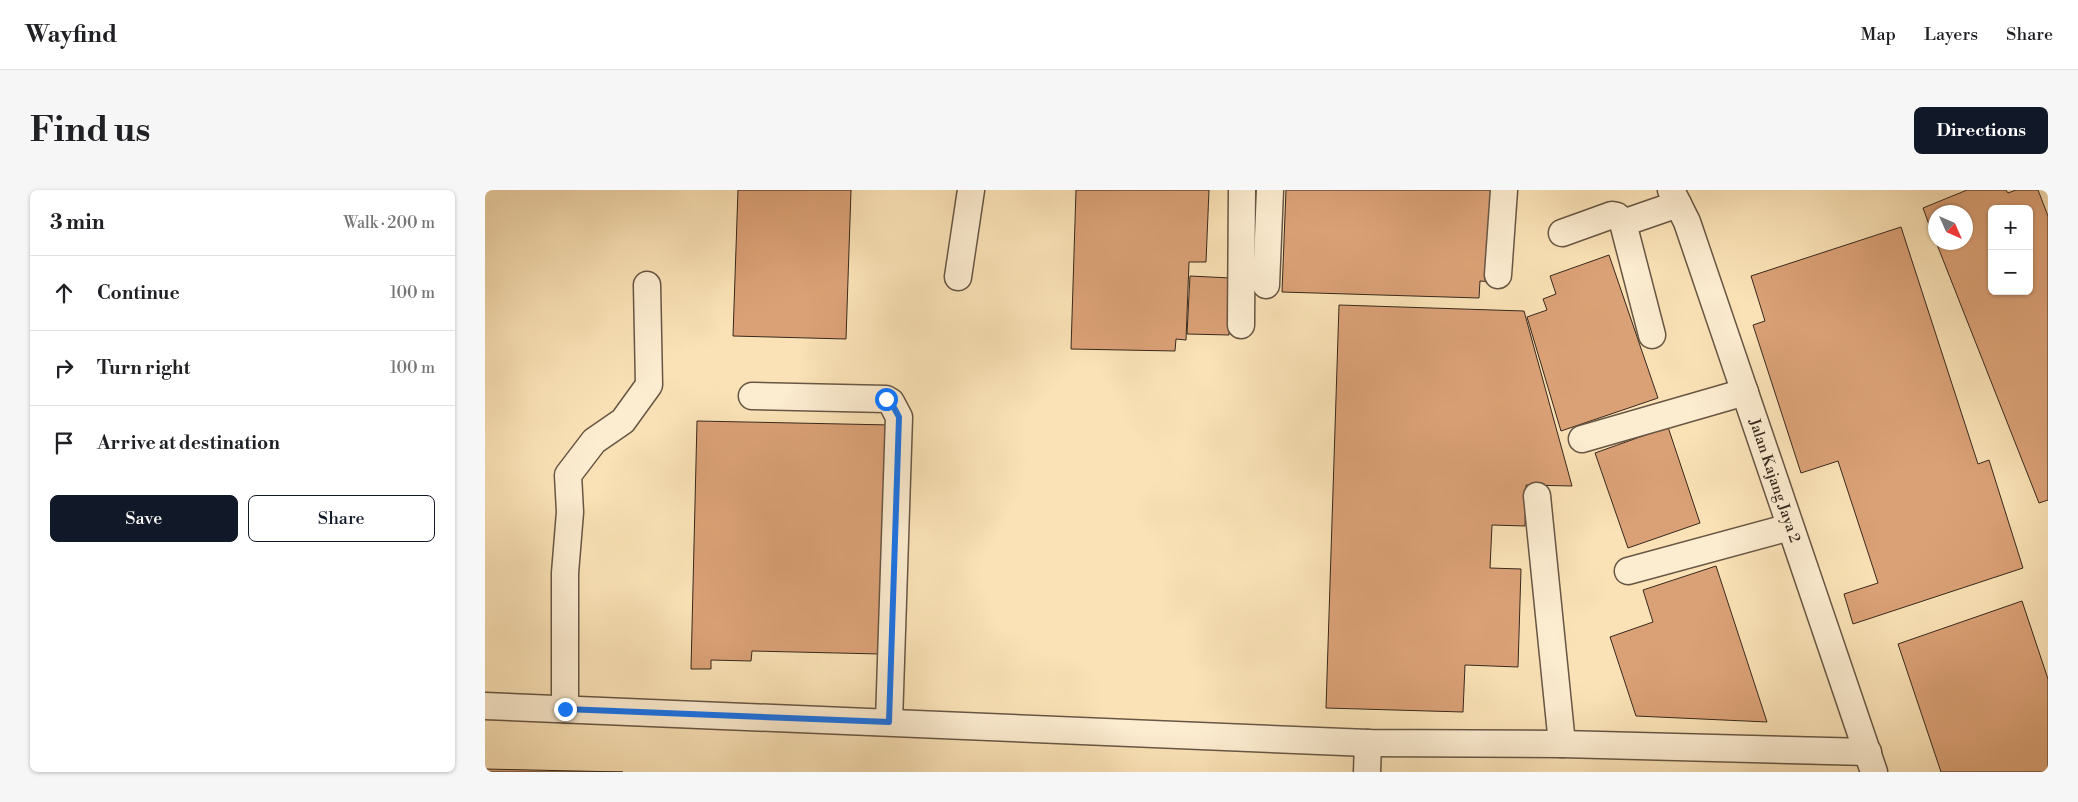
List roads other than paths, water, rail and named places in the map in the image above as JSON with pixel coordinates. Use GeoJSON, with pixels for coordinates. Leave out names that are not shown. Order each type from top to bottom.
{"type":"FeatureCollection","features":[{"type":"Feature","properties":{"kind":"street"},"geometry":{"type":"LineString","coordinates":[[958,277],[971,190]]}},
{"type":"Feature","properties":{"kind":"street"},"geometry":{"type":"LineString","coordinates":[[1241,325],[1242,190]]}},
{"type":"Feature","properties":{"kind":"street"},"geometry":{"type":"LineString","coordinates":[[1266,285],[1270,190]]}},
{"type":"Feature","properties":{"kind":"street"},"geometry":{"type":"LineString","coordinates":[[1498,276],[1505,190]]}},
{"type":"Feature","properties":{"kind":"street"},"geometry":{"type":"LineString","coordinates":[[1623,223],[1675,197]]}},
{"type":"Feature","properties":{"kind":"street","name":"Jalan Kajang Jaya 2"},"geometry":{"type":"LineString","coordinates":[[1675,197],[1687,222],[1871,762]]}},
{"type":"Feature","properties":{"kind":"street"},"geometry":{"type":"LineString","coordinates":[[1562,233],[1612,215],[1617,216],[1623,223],[1652,334]]}},
{"type":"Feature","properties":{"kind":"street"},"geometry":{"type":"LineString","coordinates":[[565,709],[565,572],[570,512],[568,475],[593,441],[623,420],[649,385],[647,285]]}},
{"type":"Feature","properties":{"kind":"street"},"geometry":{"type":"LineString","coordinates":[[1582,439],[1745,392]]}},
{"type":"Feature","properties":{"kind":"street"},"geometry":{"type":"LineString","coordinates":[[752,396],[886,399],[891,402],[899,417],[889,722]]}},
{"type":"Feature","properties":{"kind":"street"},"geometry":{"type":"LineString","coordinates":[[1537,496],[1562,744]]}},
{"type":"Feature","properties":{"kind":"street"},"geometry":{"type":"LineString","coordinates":[[1628,571],[1790,527]]}},
{"type":"Feature","properties":{"kind":"street"},"geometry":{"type":"LineString","coordinates":[[485,706],[1368,742],[1562,744],[1871,762]]}},
{"type":"Feature","properties":{"kind":"street"},"geometry":{"type":"LineString","coordinates":[[1367,772],[1368,742]]}}]}
